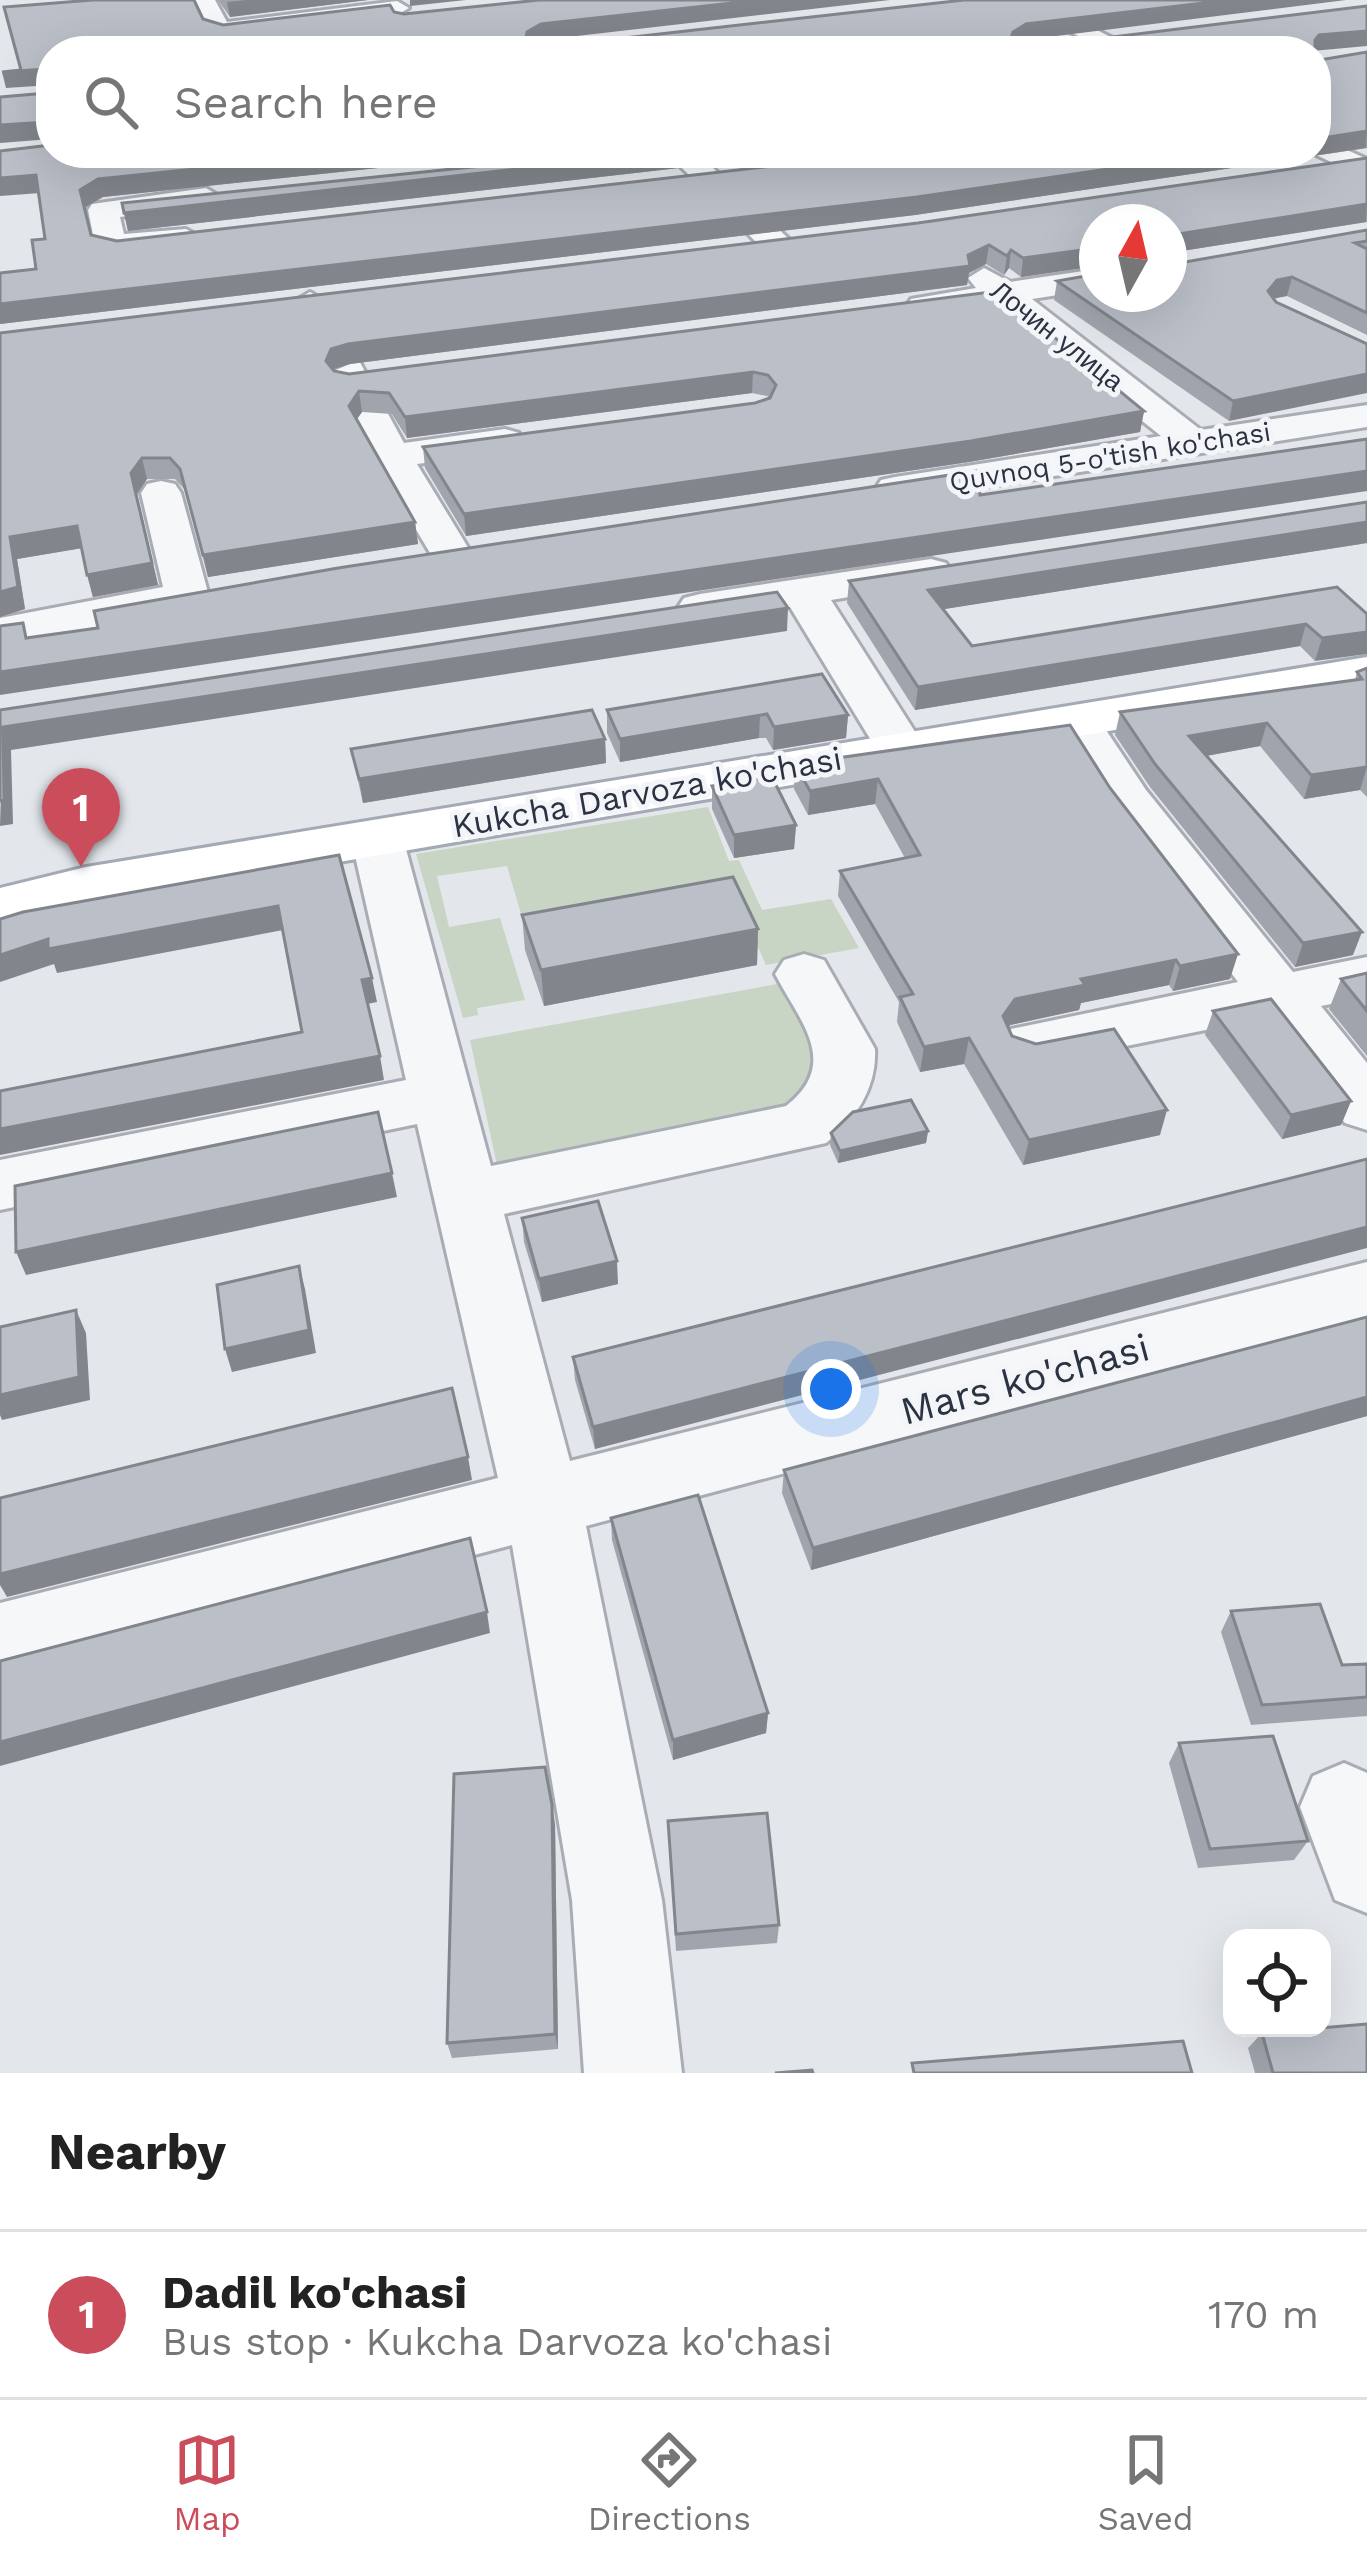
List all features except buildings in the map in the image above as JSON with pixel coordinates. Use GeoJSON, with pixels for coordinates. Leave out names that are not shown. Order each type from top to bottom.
{"type":"FeatureCollection","features":[{"type":"Feature","properties":{"kind":"main road","name":"Kukcha Darvoza ko'chasi"},"geometry":{"type":"LineString","coordinates":[[1070,712],[1367,652]]}},
{"type":"Feature","properties":{"kind":"main road","name":"Kukcha Darvoza ko'chasi"},"geometry":{"type":"LineString","coordinates":[[0,885],[1070,712],[1367,672]]}},
{"type":"Feature","properties":{"kind":"main road","name":"Kukcha Darvoza ko'chasi"},"geometry":{"type":"LineString","coordinates":[[0,908],[374,828]]}},
{"type":"Feature","properties":{"kind":"street"},"geometry":{"type":"LineString","coordinates":[[203,0],[218,27],[225,29],[408,15]]}},
{"type":"Feature","properties":{"kind":"street"},"geometry":{"type":"LineString","coordinates":[[1025,2],[1059,0]]}},
{"type":"Feature","properties":{"kind":"street"},"geometry":{"type":"LineString","coordinates":[[1025,2],[1095,36]]}},
{"type":"Feature","properties":{"kind":"street"},"geometry":{"type":"LineString","coordinates":[[1331,160],[1363,165]]}},
{"type":"Feature","properties":{"kind":"street"},"geometry":{"type":"LineString","coordinates":[[707,168],[725,178],[790,244],[725,252]]}},
{"type":"Feature","properties":{"kind":"street"},"geometry":{"type":"LineString","coordinates":[[665,184],[725,178]]}},
{"type":"Feature","properties":{"kind":"street"},"geometry":{"type":"LineString","coordinates":[[216,235],[115,246],[103,211],[243,194]]}},
{"type":"Feature","properties":{"kind":"street","name":"Лочин улица"},"geometry":{"type":"LineString","coordinates":[[952,255],[1196,445]]}},
{"type":"Feature","properties":{"kind":"street"},"geometry":{"type":"LineString","coordinates":[[886,311],[1079,282]]}},
{"type":"Feature","properties":{"kind":"street"},"geometry":{"type":"LineString","coordinates":[[311,302],[392,456],[451,554]]}},
{"type":"Feature","properties":{"kind":"street"},"geometry":{"type":"LineString","coordinates":[[351,379],[398,373]]}},
{"type":"Feature","properties":{"kind":"street","name":"Quvnoq 5-o'tish ko'chasi"},"geometry":{"type":"LineString","coordinates":[[847,496],[1367,416]]}},
{"type":"Feature","properties":{"kind":"street"},"geometry":{"type":"LineString","coordinates":[[392,456],[550,435]]}},
{"type":"Feature","properties":{"kind":"street"},"geometry":{"type":"LineString","coordinates":[[160,493],[187,596]]}},
{"type":"Feature","properties":{"kind":"street"},"geometry":{"type":"LineString","coordinates":[[407,561],[497,548]]}},
{"type":"Feature","properties":{"kind":"street"},"geometry":{"type":"LineString","coordinates":[[662,613],[968,566]]}},
{"type":"Feature","properties":{"kind":"street"},"geometry":{"type":"LineString","coordinates":[[0,632],[231,589]]}},
{"type":"Feature","properties":{"kind":"street"},"geometry":{"type":"LineString","coordinates":[[803,591],[894,740]]}},
{"type":"Feature","properties":{"kind":"street"},"geometry":{"type":"LineString","coordinates":[[1070,712],[1126,799],[1367,1107]]}},
{"type":"Feature","properties":{"kind":"street"},"geometry":{"type":"LineString","coordinates":[[374,828],[543,1505],[598,1779],[633,2073]]}},
{"type":"Feature","properties":{"kind":"street"},"geometry":{"type":"LineString","coordinates":[[465,1197],[805,1126],[832,1100],[846,1060],[845,1049],[804,974]]}},
{"type":"Feature","properties":{"kind":"street"},"geometry":{"type":"LineString","coordinates":[[1032,1044],[1367,977]]}},
{"type":"Feature","properties":{"kind":"street"},"geometry":{"type":"LineString","coordinates":[[0,1185],[441,1096]]}},
{"type":"Feature","properties":{"kind":"street","name":"Mars ko'chasi"},"geometry":{"type":"LineString","coordinates":[[0,1642],[1367,1290]]}},
{"type":"Feature","properties":{"kind":"green space"},"geometry":{"type":"Polygon","coordinates":[[[708,807],[729,861],[739,860],[762,910],[831,899],[859,948],[766,965],[729,881],[522,917],[507,866],[437,876],[449,927],[500,918],[525,1000],[477,1008],[478,1015],[463,1018],[416,854],[708,807]]]}},
{"type":"Feature","properties":{"kind":"green space"},"geometry":{"type":"Polygon","coordinates":[[[783,983],[831,1052],[810,1105],[500,1179],[470,1040],[783,983]]]}},
{"type":"Feature","properties":{"kind":"place","name":"Dadil ko'chasi"},"geometry":{"type":"Point","coordinates":[81,867]}}]}
